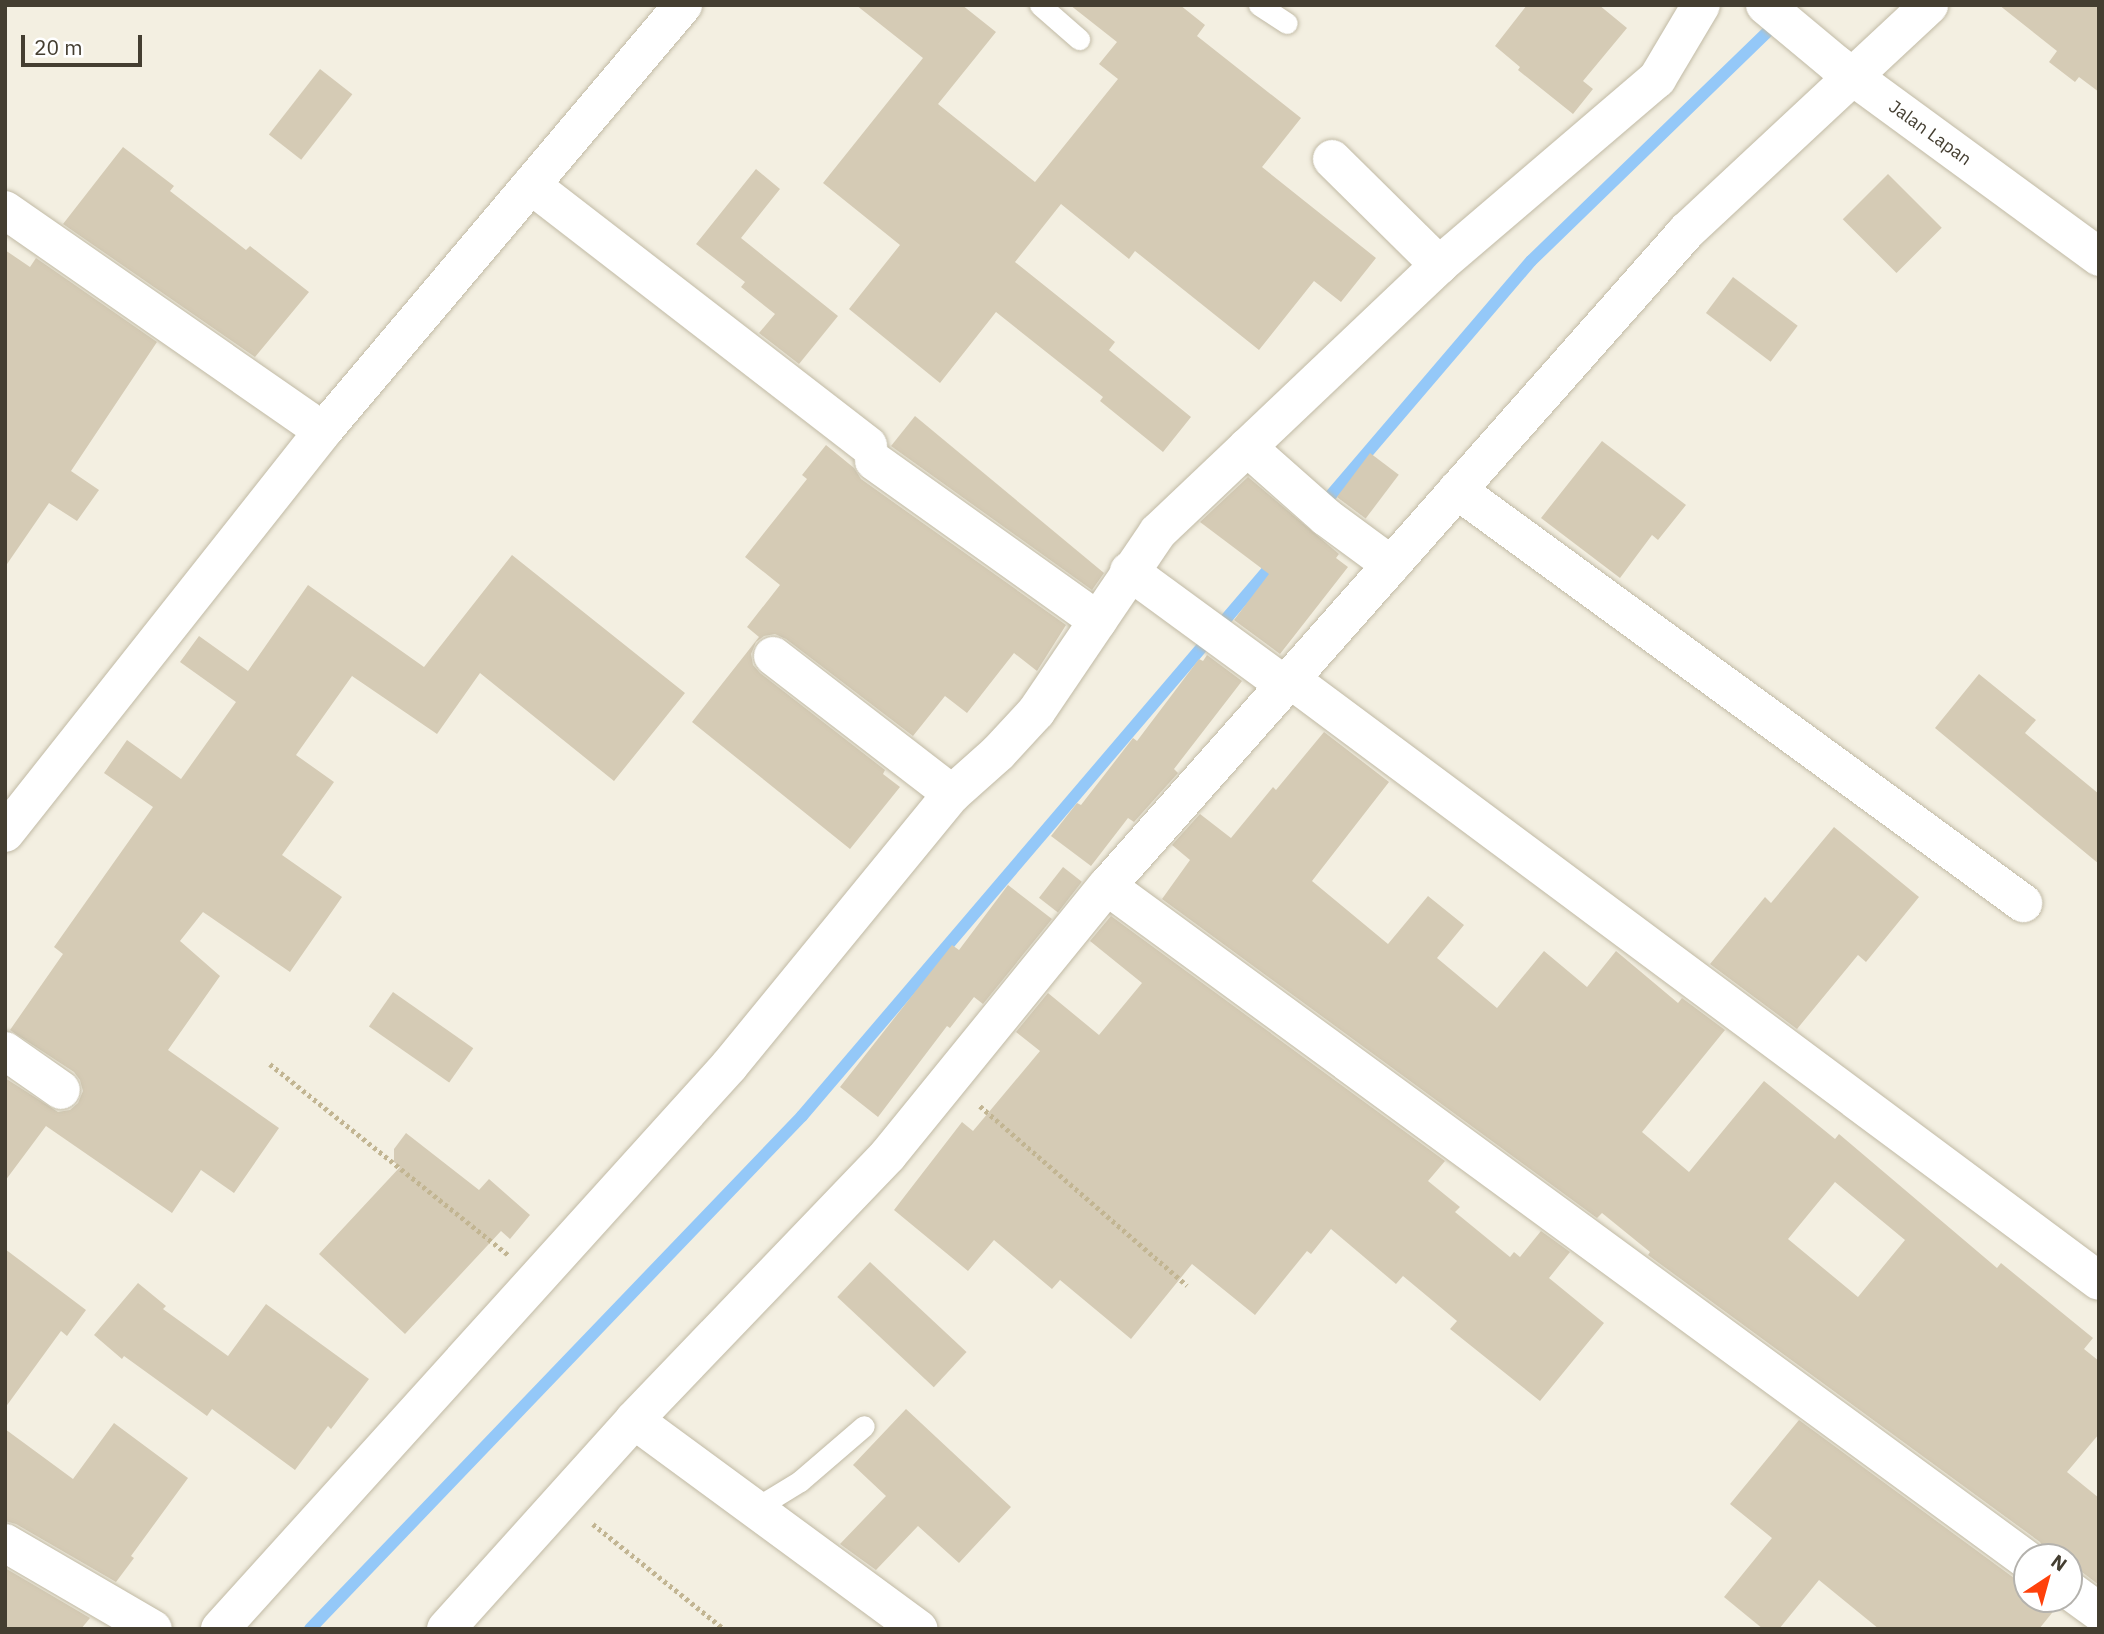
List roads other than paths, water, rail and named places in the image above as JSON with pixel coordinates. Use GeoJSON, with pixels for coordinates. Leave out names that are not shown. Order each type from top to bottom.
{"type":"FeatureCollection","features":[{"type":"Feature","properties":{"kind":"street"},"geometry":{"type":"LineString","coordinates":[[5,833],[323,431],[682,5]]}},
{"type":"Feature","properties":{"kind":"street"},"geometry":{"type":"LineString","coordinates":[[220,1629],[539,1280],[729,1066],[952,794],[998,753],[1036,712],[1098,621],[1142,580],[1158,532],[1255,455],[1439,265],[1657,79],[1701,5]]}},
{"type":"Feature","properties":{"kind":"street","name":"Jalan Lapan"},"geometry":{"type":"LineString","coordinates":[[1765,5],[1845,71],[2099,257]]}},
{"type":"Feature","properties":{"kind":"street"},"geometry":{"type":"LineString","coordinates":[[446,1629],[634,1420],[825,1223],[950,1080],[1107,886],[1687,231],[1845,71],[1929,5]]}},
{"type":"Feature","properties":{"kind":"street"},"geometry":{"type":"LineString","coordinates":[[1332,159],[1439,265]]}},
{"type":"Feature","properties":{"kind":"street"},"geometry":{"type":"LineString","coordinates":[[531,185],[806,394],[871,453],[1098,621]]}},
{"type":"Feature","properties":{"kind":"street"},"geometry":{"type":"LineString","coordinates":[[5,210],[323,431]]}},
{"type":"Feature","properties":{"kind":"street"},"geometry":{"type":"LineString","coordinates":[[1255,455],[1326,517],[1391,565]]}},
{"type":"Feature","properties":{"kind":"street"},"geometry":{"type":"LineString","coordinates":[[1457,490],[2023,903]]}},
{"type":"Feature","properties":{"kind":"street"},"geometry":{"type":"LineString","coordinates":[[1142,580],[1287,682],[2099,1281]]}},
{"type":"Feature","properties":{"kind":"street"},"geometry":{"type":"LineString","coordinates":[[773,656],[952,794]]}},
{"type":"Feature","properties":{"kind":"street"},"geometry":{"type":"LineString","coordinates":[[1107,886],[2013,1550]]}},
{"type":"Feature","properties":{"kind":"street"},"geometry":{"type":"LineString","coordinates":[[5,1051],[61,1090]]}},
{"type":"Feature","properties":{"kind":"street"},"geometry":{"type":"LineString","coordinates":[[634,1420],[919,1629]]}},
{"type":"Feature","properties":{"kind":"street"},"geometry":{"type":"LineString","coordinates":[[5,1543],[153,1629]]}},
{"type":"Feature","properties":{"kind":"street"},"geometry":{"type":"LineString","coordinates":[[2083,1600],[2099,1612]]}},
{"type":"Feature","properties":{"kind":"lane"},"geometry":{"type":"LineString","coordinates":[[1040,5],[1079,38]]}},
{"type":"Feature","properties":{"kind":"lane"},"geometry":{"type":"LineString","coordinates":[[1259,5],[1287,23]]}},
{"type":"Feature","properties":{"kind":"lane"},"geometry":{"type":"LineString","coordinates":[[756,1508],[800,1481],[864,1426]]}},
{"type":"Feature","properties":{"kind":"waterway"},"geometry":{"type":"LineString","coordinates":[[1320,508],[1531,261],[1777,23]]}},
{"type":"Feature","properties":{"kind":"waterway"},"geometry":{"type":"LineString","coordinates":[[310,1629],[802,1116],[1277,559]]}}]}
